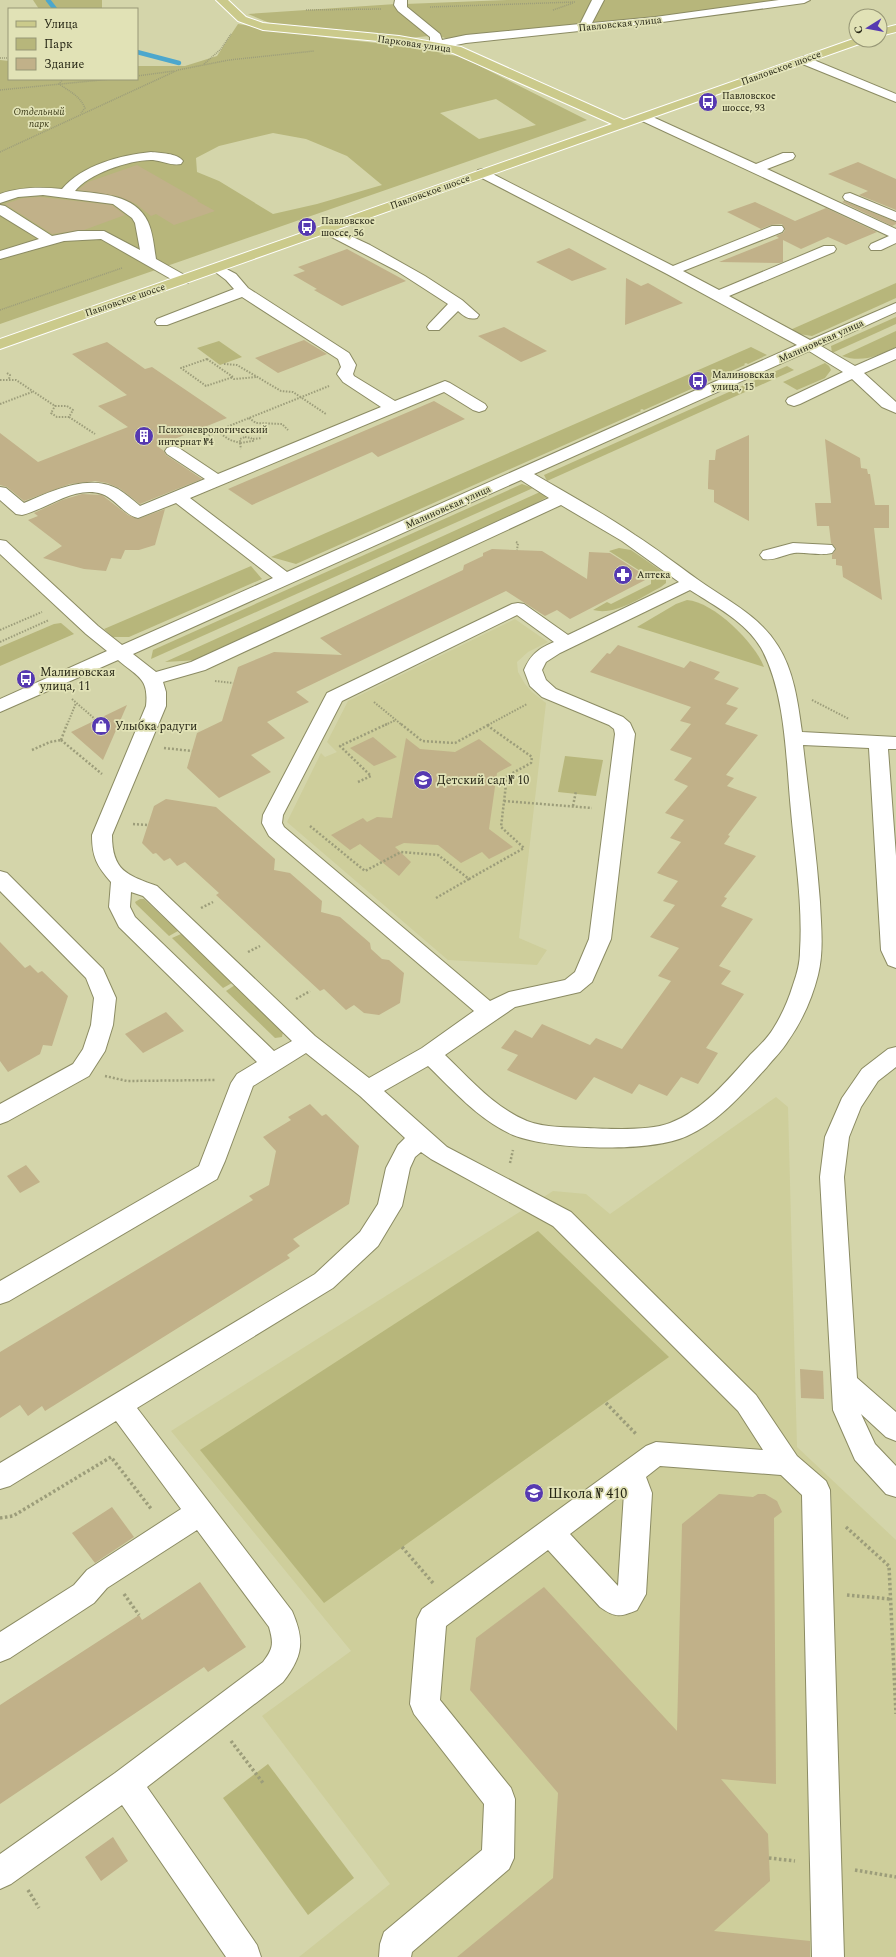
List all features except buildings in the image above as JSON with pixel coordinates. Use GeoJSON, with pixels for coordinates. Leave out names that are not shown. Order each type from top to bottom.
{"type":"FeatureCollection","features":[{"type":"Feature","properties":{"kind":"main road","name":"Парковая улица"},"geometry":{"type":"LineString","coordinates":[[222,0],[228,8],[242,19],[259,25],[436,45],[470,55],[623,124]]}},
{"type":"Feature","properties":{"kind":"main road","name":"Павловское шоссе"},"geometry":{"type":"LineString","coordinates":[[0,344],[848,45]]}},
{"type":"Feature","properties":{"kind":"street"},"geometry":{"type":"LineString","coordinates":[[584,27],[597,0]]}},
{"type":"Feature","properties":{"kind":"street","name":"Павловская улица"},"geometry":{"type":"LineString","coordinates":[[436,45],[466,40],[655,20],[804,0]]}},
{"type":"Feature","properties":{"kind":"street"},"geometry":{"type":"LineString","coordinates":[[401,4],[436,36],[436,45]]}},
{"type":"Feature","properties":{"kind":"street"},"geometry":{"type":"LineString","coordinates":[[804,60],[896,98]]}},
{"type":"Feature","properties":{"kind":"street"},"geometry":{"type":"LineString","coordinates":[[644,117],[896,234]]}},
{"type":"Feature","properties":{"kind":"street"},"geometry":{"type":"LineString","coordinates":[[66,193],[75,182],[81,178],[128,159],[156,156],[176,161]]}},
{"type":"Feature","properties":{"kind":"street"},"geometry":{"type":"LineString","coordinates":[[755,169],[788,156]]}},
{"type":"Feature","properties":{"kind":"street"},"geometry":{"type":"LineString","coordinates":[[483,173],[672,271],[809,346],[854,372],[888,404],[896,408]]}},
{"type":"Feature","properties":{"kind":"street"},"geometry":{"type":"LineString","coordinates":[[0,199],[29,191],[66,193],[118,201],[137,215],[142,224],[148,259]]}},
{"type":"Feature","properties":{"kind":"street"},"geometry":{"type":"LineString","coordinates":[[832,204],[851,197],[896,217]]}},
{"type":"Feature","properties":{"kind":"street"},"geometry":{"type":"LineString","coordinates":[[0,209],[51,241]]}},
{"type":"Feature","properties":{"kind":"street"},"geometry":{"type":"LineString","coordinates":[[327,229],[387,260],[444,293],[472,315]]}},
{"type":"Feature","properties":{"kind":"street"},"geometry":{"type":"LineString","coordinates":[[672,271],[778,229]]}},
{"type":"Feature","properties":{"kind":"street"},"geometry":{"type":"LineString","coordinates":[[0,255],[51,241],[91,233],[104,235],[183,280]]}},
{"type":"Feature","properties":{"kind":"street"},"geometry":{"type":"LineString","coordinates":[[876,247],[896,238]]}},
{"type":"Feature","properties":{"kind":"street"},"geometry":{"type":"LineString","coordinates":[[718,296],[828,249]]}},
{"type":"Feature","properties":{"kind":"street"},"geometry":{"type":"LineString","coordinates":[[217,268],[231,277],[243,291],[344,356],[349,362],[349,368],[345,374],[348,379],[393,407]]}},
{"type":"Feature","properties":{"kind":"street"},"geometry":{"type":"LineString","coordinates":[[162,322],[243,291]]}},
{"type":"Feature","properties":{"kind":"street"},"geometry":{"type":"LineString","coordinates":[[434,327],[457,303]]}},
{"type":"Feature","properties":{"kind":"street","name":"Малиновская улица"},"geometry":{"type":"LineString","coordinates":[[0,706],[896,307]]}},
{"type":"Feature","properties":{"kind":"street"},"geometry":{"type":"LineString","coordinates":[[794,401],[896,353]]}},
{"type":"Feature","properties":{"kind":"street"},"geometry":{"type":"LineString","coordinates":[[0,492],[22,510],[69,491],[85,488],[98,488],[109,491],[138,513],[445,386],[479,407]]}},
{"type":"Feature","properties":{"kind":"street"},"geometry":{"type":"LineString","coordinates":[[173,451],[218,481]]}},
{"type":"Feature","properties":{"kind":"street"},"geometry":{"type":"LineString","coordinates":[[430,1054],[498,1117],[523,1130],[546,1136],[658,1135],[676,1131],[715,1106],[740,1081],[782,1034],[800,998],[811,956],[810,907],[793,738],[784,686],[778,664],[769,645],[751,626],[728,607],[691,582],[653,553],[603,521],[522,474]]}},
{"type":"Feature","properties":{"kind":"street"},"geometry":{"type":"LineString","coordinates":[[178,497],[286,579]]}},
{"type":"Feature","properties":{"kind":"street"},"geometry":{"type":"LineString","coordinates":[[153,679],[198,666],[562,498]]}},
{"type":"Feature","properties":{"kind":"street"},"geometry":{"type":"LineString","coordinates":[[0,546],[92,630],[153,679],[157,692],[156,706],[102,835],[102,851],[110,867],[122,880],[150,891],[307,1042],[368,1090],[420,1138],[439,1153],[562,1219],[747,1403],[787,1464],[816,1490],[828,1957]]}},
{"type":"Feature","properties":{"kind":"street"},"geometry":{"type":"LineString","coordinates":[[769,555],[793,548],[826,549]]}},
{"type":"Feature","properties":{"kind":"street"},"geometry":{"type":"LineString","coordinates":[[368,1090],[430,1054],[489,1012],[509,1000],[572,986],[584,977],[600,939],[625,734],[623,727],[616,721],[549,693],[537,682],[533,670],[538,659],[566,642],[691,582]]}},
{"type":"Feature","properties":{"kind":"street"},"geometry":{"type":"LineString","coordinates":[[489,1012],[276,831],[272,823],[272,815],[334,696],[518,608],[566,642]]}},
{"type":"Feature","properties":{"kind":"street"},"geometry":{"type":"LineString","coordinates":[[793,738],[887,743],[892,950],[896,960]]}},
{"type":"Feature","properties":{"kind":"street"},"geometry":{"type":"LineString","coordinates":[[0,878],[95,974],[105,998],[102,1025],[94,1051],[82,1070],[0,1115]]}},
{"type":"Feature","properties":{"kind":"street"},"geometry":{"type":"LineString","coordinates":[[122,880],[118,904],[120,913],[127,922],[272,1063]]}},
{"type":"Feature","properties":{"kind":"street"},"geometry":{"type":"LineString","coordinates":[[0,1294],[208,1172],[239,1089],[245,1080],[307,1042]]}},
{"type":"Feature","properties":{"kind":"street"},"geometry":{"type":"LineString","coordinates":[[896,1055],[870,1075],[850,1104],[837,1137],[832,1177],[846,1410],[865,1452],[896,1485]]}},
{"type":"Feature","properties":{"kind":"street"},"geometry":{"type":"LineString","coordinates":[[0,1477],[120,1406],[324,1281],[369,1240],[390,1206],[398,1168],[404,1157],[420,1138]]}},
{"type":"Feature","properties":{"kind":"street"},"geometry":{"type":"LineString","coordinates":[[844,1382],[896,1429]]}},
{"type":"Feature","properties":{"kind":"street"},"geometry":{"type":"LineString","coordinates":[[0,1873],[126,1784],[273,1672],[283,1660],[289,1641],[282,1621],[120,1406]]}},
{"type":"Feature","properties":{"kind":"street"},"geometry":{"type":"LineString","coordinates":[[395,1957],[396,1944],[498,1858],[500,1799],[425,1704],[432,1619],[656,1454],[787,1464]]}},
{"type":"Feature","properties":{"kind":"street"},"geometry":{"type":"LineString","coordinates":[[550,1532],[610,1598],[617,1603],[627,1601],[632,1594],[638,1493],[631,1472]]}},
{"type":"Feature","properties":{"kind":"street"},"geometry":{"type":"LineString","coordinates":[[0,1648],[84,1594],[97,1579],[200,1512]]}},
{"type":"Feature","properties":{"kind":"street"},"geometry":{"type":"LineString","coordinates":[[126,1784],[244,1957]]}},
{"type":"Feature","properties":{"kind":"path"},"geometry":{"type":"LineString","coordinates":[[306,10],[401,4],[597,0]]}},
{"type":"Feature","properties":{"kind":"path"},"geometry":{"type":"LineString","coordinates":[[204,64],[221,49],[234,31]]}},
{"type":"Feature","properties":{"kind":"path"},"geometry":{"type":"LineString","coordinates":[[138,76],[178,70],[204,64],[316,51]]}},
{"type":"Feature","properties":{"kind":"path"},"geometry":{"type":"LineString","coordinates":[[0,152],[178,70]]}},
{"type":"Feature","properties":{"kind":"path"},"geometry":{"type":"LineString","coordinates":[[59,84],[62,80]]}},
{"type":"Feature","properties":{"kind":"path"},"geometry":{"type":"LineString","coordinates":[[0,90],[101,80]]}},
{"type":"Feature","properties":{"kind":"path"},"geometry":{"type":"LineString","coordinates":[[59,84],[68,89],[84,104],[85,108],[80,115]]}},
{"type":"Feature","properties":{"kind":"path"},"geometry":{"type":"LineString","coordinates":[[0,310],[148,259]]}},
{"type":"Feature","properties":{"kind":"path"},"geometry":{"type":"LineString","coordinates":[[231,377],[233,377],[208,359],[181,368],[206,386],[231,377],[234,379],[258,377]]}},
{"type":"Feature","properties":{"kind":"path"},"geometry":{"type":"LineString","coordinates":[[224,364],[237,365],[282,391],[293,392],[345,427]]}},
{"type":"Feature","properties":{"kind":"path"},"geometry":{"type":"LineString","coordinates":[[7,373],[10,375],[9,379]]}},
{"type":"Feature","properties":{"kind":"path"},"geometry":{"type":"LineString","coordinates":[[173,451],[300,397],[348,379]]}},
{"type":"Feature","properties":{"kind":"path"},"geometry":{"type":"LineString","coordinates":[[0,380],[16,380],[55,406],[67,406],[73,410],[69,417]]}},
{"type":"Feature","properties":{"kind":"path"},"geometry":{"type":"LineString","coordinates":[[0,404],[32,391]]}},
{"type":"Feature","properties":{"kind":"path"},"geometry":{"type":"LineString","coordinates":[[55,406],[51,412],[57,417],[69,417],[95,434]]}},
{"type":"Feature","properties":{"kind":"path"},"geometry":{"type":"LineString","coordinates":[[249,418],[256,423],[282,424],[292,433]]}},
{"type":"Feature","properties":{"kind":"path"},"geometry":{"type":"LineString","coordinates":[[218,432],[227,440],[241,443],[247,444],[253,441],[253,439]]}},
{"type":"Feature","properties":{"kind":"path"},"geometry":{"type":"LineString","coordinates":[[241,443],[240,439],[245,437],[253,439],[267,438]]}},
{"type":"Feature","properties":{"kind":"path"},"geometry":{"type":"LineString","coordinates":[[0,630],[37,614]]}},
{"type":"Feature","properties":{"kind":"path"},"geometry":{"type":"LineString","coordinates":[[0,642],[53,619]]}},
{"type":"Feature","properties":{"kind":"path"},"geometry":{"type":"LineString","coordinates":[[807,697],[855,722]]}},
{"type":"Feature","properties":{"kind":"path"},"geometry":{"type":"LineString","coordinates":[[72,699],[96,720]]}},
{"type":"Feature","properties":{"kind":"path"},"geometry":{"type":"LineString","coordinates":[[61,740],[76,703]]}},
{"type":"Feature","properties":{"kind":"path"},"geometry":{"type":"LineString","coordinates":[[375,703],[422,741],[455,743],[528,704]]}},
{"type":"Feature","properties":{"kind":"path"},"geometry":{"type":"LineString","coordinates":[[358,782],[371,776],[340,746],[396,720]]}},
{"type":"Feature","properties":{"kind":"path"},"geometry":{"type":"LineString","coordinates":[[436,898],[524,848],[501,827],[507,776],[531,763],[532,757],[488,726]]}},
{"type":"Feature","properties":{"kind":"path"},"geometry":{"type":"LineString","coordinates":[[32,750],[50,742],[61,740],[122,788]]}},
{"type":"Feature","properties":{"kind":"path"},"geometry":{"type":"LineString","coordinates":[[161,748],[192,751]]}},
{"type":"Feature","properties":{"kind":"path"},"geometry":{"type":"LineString","coordinates":[[573,806],[576,791]]}},
{"type":"Feature","properties":{"kind":"path"},"geometry":{"type":"LineString","coordinates":[[504,801],[616,809]]}},
{"type":"Feature","properties":{"kind":"path"},"geometry":{"type":"LineString","coordinates":[[128,824],[148,825]]}},
{"type":"Feature","properties":{"kind":"path"},"geometry":{"type":"LineString","coordinates":[[310,826],[365,871],[401,852],[409,852],[438,855],[468,879]]}},
{"type":"Feature","properties":{"kind":"path"},"geometry":{"type":"LineString","coordinates":[[195,912],[213,902]]}},
{"type":"Feature","properties":{"kind":"path"},"geometry":{"type":"LineString","coordinates":[[247,952],[260,946]]}},
{"type":"Feature","properties":{"kind":"path"},"geometry":{"type":"LineString","coordinates":[[290,1002],[310,991]]}},
{"type":"Feature","properties":{"kind":"path"},"geometry":{"type":"LineString","coordinates":[[82,1070],[127,1081],[224,1080],[239,1089]]}},
{"type":"Feature","properties":{"kind":"path"},"geometry":{"type":"LineString","coordinates":[[606,1403],[656,1454]]}},
{"type":"Feature","properties":{"kind":"path"},"geometry":{"type":"LineString","coordinates":[[0,1518],[13,1516],[111,1457],[121,1467],[169,1532]]}},
{"type":"Feature","properties":{"kind":"path"},"geometry":{"type":"LineString","coordinates":[[816,1500],[889,1566],[896,1714]]}},
{"type":"Feature","properties":{"kind":"path"},"geometry":{"type":"LineString","coordinates":[[402,1547],[452,1605]]}},
{"type":"Feature","properties":{"kind":"path"},"geometry":{"type":"LineString","coordinates":[[121,1588],[139,1615]]}},
{"type":"Feature","properties":{"kind":"path"},"geometry":{"type":"LineString","coordinates":[[819,1592],[890,1599]]}},
{"type":"Feature","properties":{"kind":"path"},"geometry":{"type":"LineString","coordinates":[[214,1718],[263,1783]]}},
{"type":"Feature","properties":{"kind":"shaded area","name":"Детский сад № 10"},"geometry":{"type":"Polygon","coordinates":[[[515,619],[548,642],[528,652],[517,662],[518,672],[525,684],[532,692],[546,703],[519,938],[547,950],[537,965],[448,960],[287,822],[321,753],[325,757],[337,752],[327,742],[348,701],[515,619]]]}},
{"type":"Feature","properties":{"kind":"shaded area","name":"Школа № 410"},"geometry":{"type":"Polygon","coordinates":[[[776,1097],[788,1107],[797,1447],[896,1540],[896,1957],[299,1957],[390,1884],[262,1716],[351,1651],[171,1431],[553,1191],[586,1194],[610,1214],[776,1097]]]}},
{"type":"Feature","properties":{"kind":"green space"},"geometry":{"type":"Polygon","coordinates":[[[33,0],[102,0],[102,8],[38,8],[33,0]]]}},
{"type":"Feature","properties":{"kind":"green space"},"geometry":{"type":"Polygon","coordinates":[[[507,0],[594,0],[579,25],[448,39],[442,37],[410,11],[405,4],[507,0]]]}},
{"type":"Feature","properties":{"kind":"green space"},"geometry":{"type":"Polygon","coordinates":[[[601,0],[794,0],[590,25],[601,0]]]}},
{"type":"Feature","properties":{"kind":"green space"},"geometry":{"type":"Polygon","coordinates":[[[396,4],[429,36],[409,38],[272,24],[248,14],[396,4]]]}},
{"type":"Feature","properties":{"kind":"green space","name":"Отдельный парк"},"geometry":{"type":"Polygon","coordinates":[[[238,24],[330,38],[432,49],[448,53],[439,54],[460,56],[587,120],[0,324],[0,60],[8,61],[8,80],[138,80],[138,66],[185,66],[217,56],[238,24]],[[496,99],[440,113],[479,139],[536,125],[496,99]],[[273,133],[219,146],[196,158],[197,172],[219,181],[273,214],[317,204],[382,185],[347,156],[306,139],[273,133]]]}},
{"type":"Feature","properties":{"kind":"green space"},"geometry":{"type":"Polygon","coordinates":[[[896,283],[896,298],[812,336],[799,334],[790,330],[896,283]]]}},
{"type":"Feature","properties":{"kind":"green space"},"geometry":{"type":"Polygon","coordinates":[[[896,317],[896,324],[832,353],[831,346],[896,317]]]}},
{"type":"Feature","properties":{"kind":"green space"},"geometry":{"type":"Polygon","coordinates":[[[896,331],[896,347],[870,358],[856,359],[842,356],[896,331]]]}},
{"type":"Feature","properties":{"kind":"green space"},"geometry":{"type":"Polygon","coordinates":[[[219,341],[242,357],[220,365],[197,348],[219,341]]]}},
{"type":"Feature","properties":{"kind":"green space"},"geometry":{"type":"Polygon","coordinates":[[[751,347],[767,355],[748,364],[746,363],[744,364],[745,365],[644,410],[642,409],[640,410],[641,411],[296,564],[271,557],[751,347]]]}},
{"type":"Feature","properties":{"kind":"green space"},"geometry":{"type":"Polygon","coordinates":[[[825,363],[831,370],[825,378],[797,390],[783,382],[825,363]]]}},
{"type":"Feature","properties":{"kind":"green space"},"geometry":{"type":"Polygon","coordinates":[[[787,366],[794,370],[547,481],[544,475],[787,366]]]}},
{"type":"Feature","properties":{"kind":"green space"},"geometry":{"type":"Polygon","coordinates":[[[522,484],[533,488],[151,659],[153,650],[522,484]]]}},
{"type":"Feature","properties":{"kind":"green space"},"geometry":{"type":"Polygon","coordinates":[[[540,492],[547,497],[529,507],[199,660],[165,662],[540,492]]]}},
{"type":"Feature","properties":{"kind":"green space"},"geometry":{"type":"Polygon","coordinates":[[[619,548],[631,550],[663,572],[666,577],[666,583],[637,600],[619,608],[602,611],[593,610],[607,602],[611,604],[651,584],[651,578],[609,551],[619,548]]]}},
{"type":"Feature","properties":{"kind":"green space"},"geometry":{"type":"Polygon","coordinates":[[[251,566],[262,579],[129,637],[113,637],[104,629],[251,566]]]}},
{"type":"Feature","properties":{"kind":"green space"},"geometry":{"type":"Polygon","coordinates":[[[687,600],[698,602],[709,608],[732,625],[752,647],[764,667],[637,627],[676,604],[687,600]]]}},
{"type":"Feature","properties":{"kind":"green space"},"geometry":{"type":"Polygon","coordinates":[[[61,623],[74,634],[0,666],[0,647],[54,624],[61,623]]]}},
{"type":"Feature","properties":{"kind":"green space"},"geometry":{"type":"Polygon","coordinates":[[[565,756],[603,760],[596,796],[558,792],[565,756]]]}},
{"type":"Feature","properties":{"kind":"green space"},"geometry":{"type":"Polygon","coordinates":[[[140,899],[144,899],[178,931],[169,936],[136,904],[135,902],[140,899]]]}},
{"type":"Feature","properties":{"kind":"green space"},"geometry":{"type":"Polygon","coordinates":[[[181,934],[232,983],[223,988],[172,938],[181,934]]]}},
{"type":"Feature","properties":{"kind":"green space"},"geometry":{"type":"Polygon","coordinates":[[[235,985],[283,1032],[282,1037],[275,1038],[226,991],[235,985]]]}},
{"type":"Feature","properties":{"kind":"green space"},"geometry":{"type":"Polygon","coordinates":[[[538,1231],[669,1357],[324,1603],[200,1450],[538,1231]]]}},
{"type":"Feature","properties":{"kind":"green space"},"geometry":{"type":"Polygon","coordinates":[[[268,1764],[354,1878],[308,1915],[223,1798],[268,1764]]]}},
{"type":"Feature","properties":{"kind":"waterway"},"geometry":{"type":"LineString","coordinates":[[48,0],[54,8]]}},
{"type":"Feature","properties":{"kind":"waterway"},"geometry":{"type":"LineString","coordinates":[[138,52],[179,63]]}},
{"type":"Feature","properties":{"kind":"place","name":"Павловское шоссе, 93"},"geometry":{"type":"Point","coordinates":[708,102]}},
{"type":"Feature","properties":{"kind":"place","name":"Павловское шоссе, 56"},"geometry":{"type":"Point","coordinates":[307,227]}},
{"type":"Feature","properties":{"kind":"place","name":"Малиновская улица, 15"},"geometry":{"type":"Point","coordinates":[698,381]}},
{"type":"Feature","properties":{"kind":"place","name":"Психоневрологический интернат №4"},"geometry":{"type":"Point","coordinates":[144,436]}},
{"type":"Feature","properties":{"kind":"place","name":"Аптека"},"geometry":{"type":"Point","coordinates":[623,575]}},
{"type":"Feature","properties":{"kind":"place","name":"Малиновская улица, 11"},"geometry":{"type":"Point","coordinates":[26,679]}},
{"type":"Feature","properties":{"kind":"place","name":"Улыбка радуги"},"geometry":{"type":"Point","coordinates":[101,726]}},
{"type":"Feature","properties":{"kind":"place","name":"Детский сад № 10"},"geometry":{"type":"Point","coordinates":[423,780]}},
{"type":"Feature","properties":{"kind":"place","name":"Школа № 410"},"geometry":{"type":"Point","coordinates":[534,1493]}}]}
